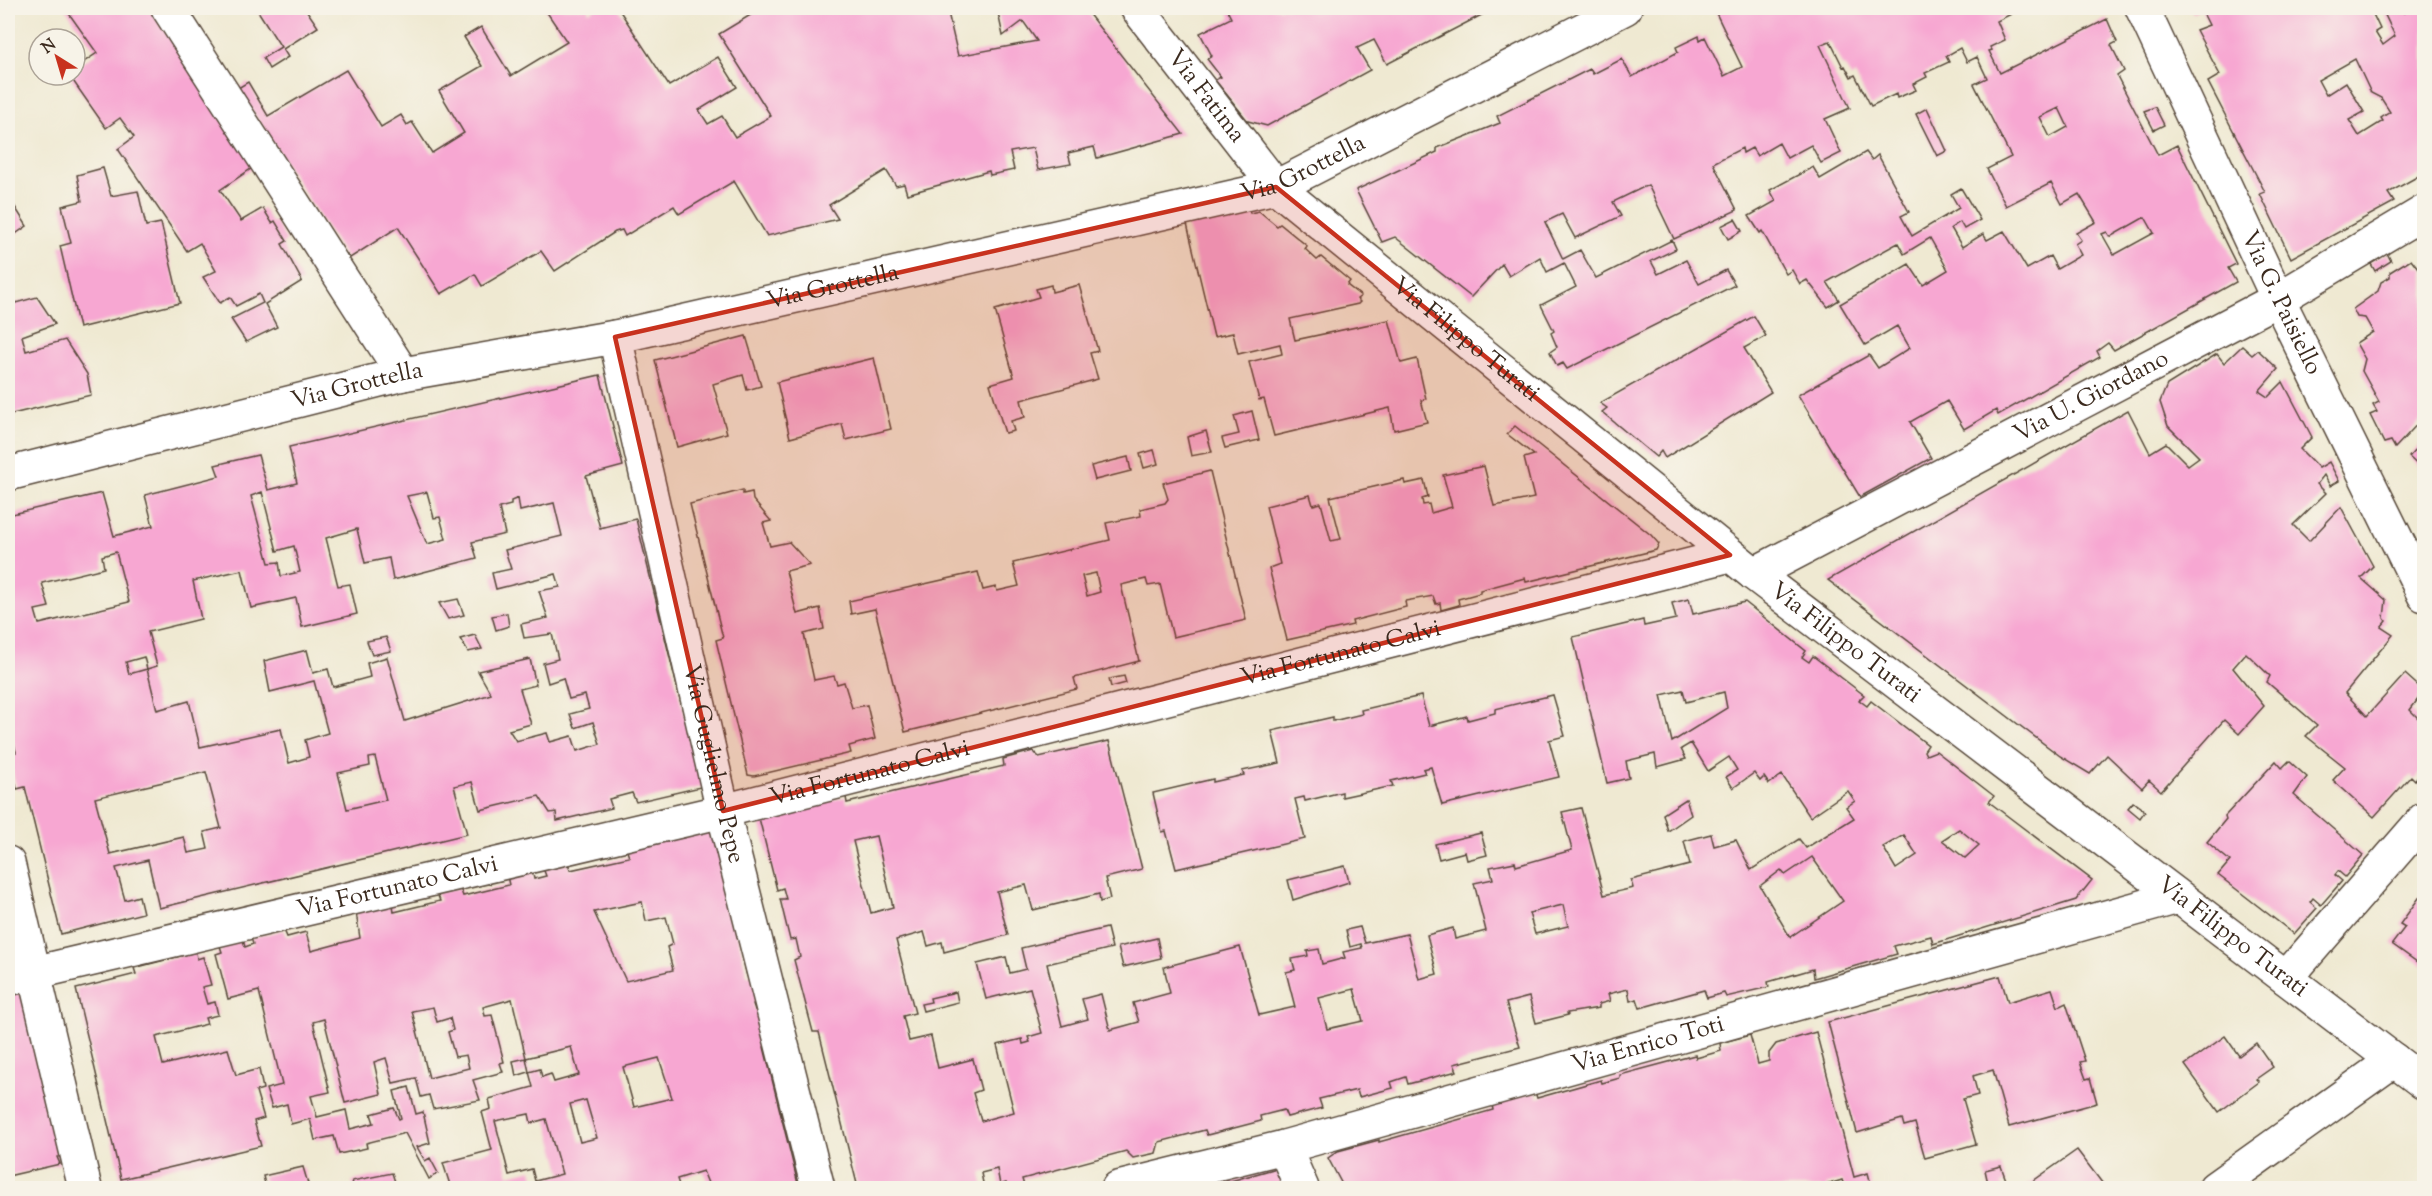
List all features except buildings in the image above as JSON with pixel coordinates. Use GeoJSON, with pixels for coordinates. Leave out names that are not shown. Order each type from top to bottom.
{"type":"FeatureCollection","features":[{"type":"Feature","properties":{"kind":"street"},"geometry":{"type":"LineString","coordinates":[[168,8],[403,374]]}},
{"type":"Feature","properties":{"kind":"street","name":"Via Fatima"},"geometry":{"type":"LineString","coordinates":[[1137,8],[1276,187]]}},
{"type":"Feature","properties":{"kind":"street","name":"Via Grottella"},"geometry":{"type":"LineString","coordinates":[[8,474],[403,374],[615,337],[1276,187],[1624,8]]}},
{"type":"Feature","properties":{"kind":"street","name":"Via G. Paisiello"},"geometry":{"type":"LineString","coordinates":[[2142,8],[2277,299],[2424,595]]}},
{"type":"Feature","properties":{"kind":"street","name":"Via Filippo Turati"},"geometry":{"type":"LineString","coordinates":[[1276,187],[1742,565],[2424,1083]]}},
{"type":"Feature","properties":{"kind":"street","name":"Via U. Giordano"},"geometry":{"type":"LineString","coordinates":[[1742,565],[2277,299],[2424,212]]}},
{"type":"Feature","properties":{"kind":"street","name":"Via Guglielmo Pepe"},"geometry":{"type":"LineString","coordinates":[[615,337],[723,811],[818,1188]]}},
{"type":"Feature","properties":{"kind":"street","name":"Via Fortunato Calvi"},"geometry":{"type":"LineString","coordinates":[[21,976],[723,811],[1742,565]]}},
{"type":"Feature","properties":{"kind":"street"},"geometry":{"type":"LineString","coordinates":[[2286,978],[2424,819]]}},
{"type":"Feature","properties":{"kind":"street"},"geometry":{"type":"LineString","coordinates":[[8,863],[21,976],[85,1188]]}},
{"type":"Feature","properties":{"kind":"street","name":"Via Enrico Toti"},"geometry":{"type":"LineString","coordinates":[[1118,1188],[1284,1146],[2178,897]]}},
{"type":"Feature","properties":{"kind":"street"},"geometry":{"type":"LineString","coordinates":[[2215,1188],[2394,1060]]}},
{"type":"Feature","properties":{"kind":"street"},"geometry":{"type":"LineString","coordinates":[[1284,1146],[1302,1188]]}},
{"type":"Feature","properties":{"kind":"highlighted area"},"geometry":{"type":"Polygon","coordinates":[[[1276,187],[1730,555],[723,811],[615,337],[1276,187]]]}}]}
